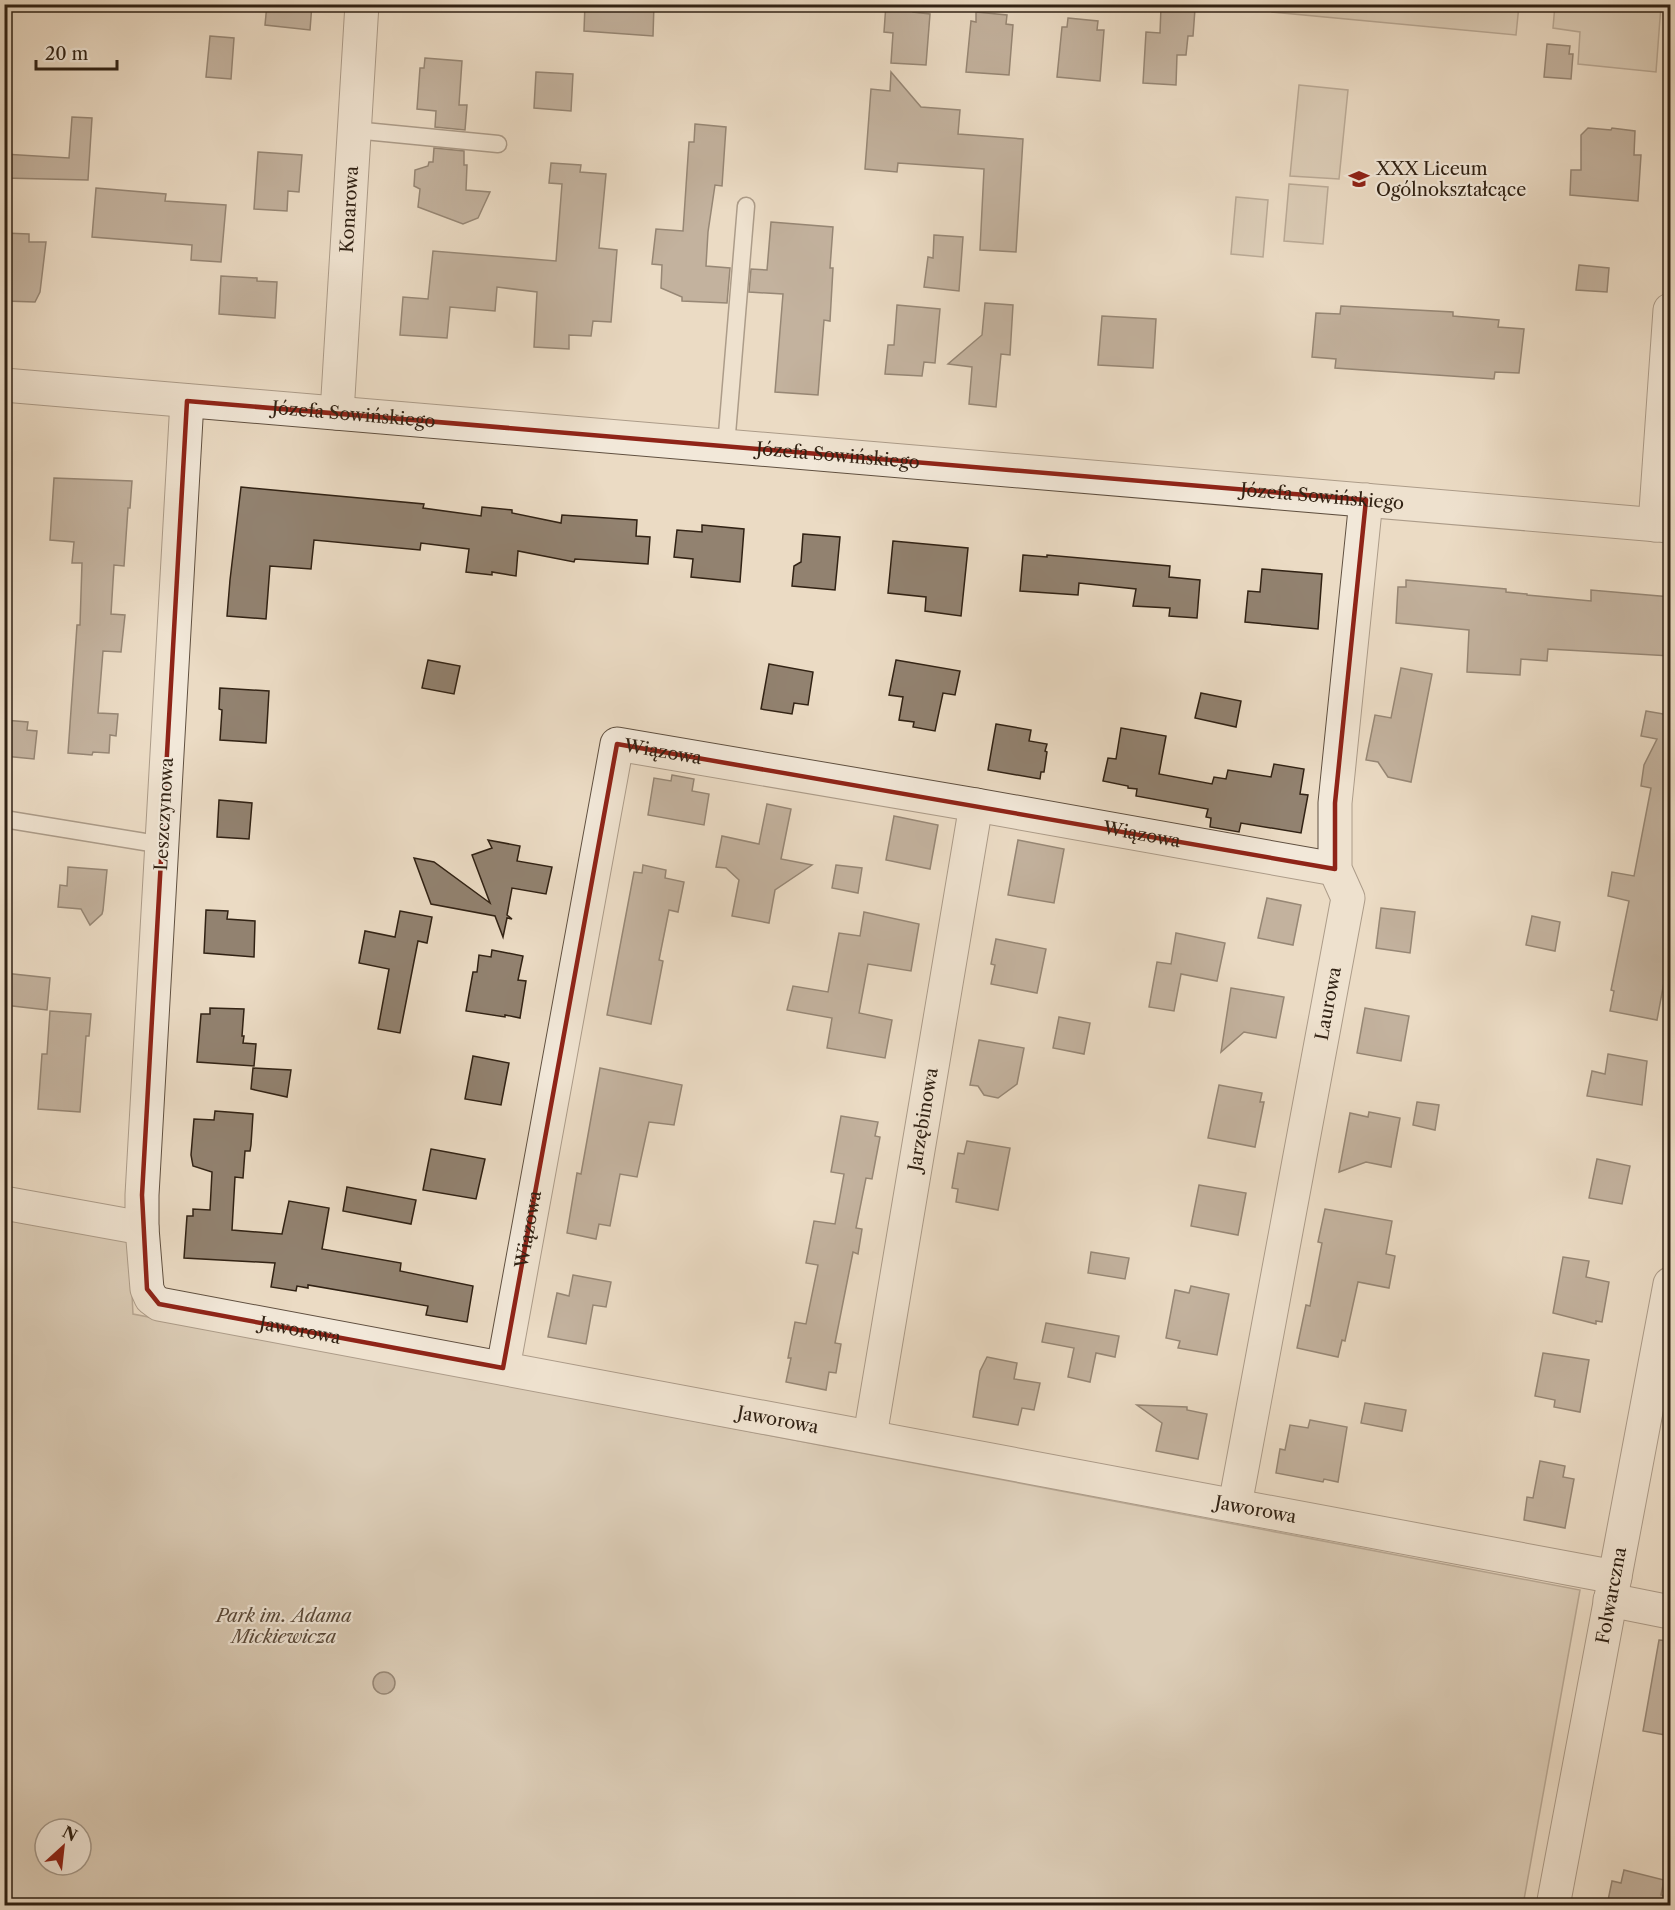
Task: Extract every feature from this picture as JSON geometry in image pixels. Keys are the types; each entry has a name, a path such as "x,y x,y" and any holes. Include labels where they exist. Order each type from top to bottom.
{"street":[{"name":"Konarowa","path":"337,413 362,4"},
{"path":"1663,525 1671,310"},
{"name":"Józefa Sowińskiego","path":"4,385 1663,525"},
{"name":"Leszczynowa","path":"142,1228 187,401"},
{"name":"Laurowa","path":"1235,1505 1348,898 1335,869 1335,802 1366,500"},
{"name":"Wiązowa","path":"503,1368 617,744 976,804 1335,869"},
{"name":"Jarzębinowa","path":"870,1436 976,804"},
{"path":"4,1203 142,1228"},
{"name":"Jaworowa","path":"142,1228 147,1289 151,1298 159,1304 1235,1505 1613,1588 1671,1612"},
{"name":"Folwarczna","path":"1553,1905 1671,1284"}],"lane":[{"path":"354,130 498,144"},
{"path":"726,446 746,206"},
{"path":"4,819 162,845"}],"highlighted area":[{"path":"187,401 1366,500 1335,803 1335,869 617,744 503,1368 159,1304 147,1289 142,1195"}],"green space":[{"path":"1273,4 1519,5 1516,35 1272,12"},
{"path":"1555,5 1661,5 1656,72 1578,64 1580,32 1553,28"},
{"path":"1299,85 1348,90 1339,179 1290,176"},
{"path":"1289,184 1328,187 1323,244 1284,241"},
{"path":"1236,197 1268,200 1263,257 1231,254"},
{"name":"Park im. Adama Mickiewicza","path":"4,1213 129,1234 133,1314 1580,1590 1523,1905 5,1905"}],"building":[{"path":"267,4 312,4 310,30 265,25"},
{"path":"585,4 654,4 653,36 584,31"},
{"path":"886,4 914,4 913,12 930,14 926,65 891,63 893,33 884,32"},
{"path":"1161,7 1195,9 1193,36 1188,36 1186,55 1177,55 1176,85 1143,83 1146,32 1160,33"},
{"path":"976,12 1007,15 1006,24 1013,25 1009,75 966,72 971,21 976,22"},
{"path":"1068,18 1098,21 1097,30 1104,30 1100,81 1057,77 1062,27 1067,27"},
{"path":"210,36 234,38 231,79 206,77"},
{"path":"1547,44 1570,46 1569,54 1573,54 1571,79 1544,77"},
{"path":"425,58 462,61 459,105 467,105 465,130 435,127 436,111 417,109 420,68 424,68"},
{"path":"536,72 573,74 571,111 534,108"},
{"path":"891,72 921,107 960,110 958,134 1023,139 1016,252 980,250 984,169 898,163 897,172 865,169 871,89 890,91"},
{"path":"72,117 92,118 88,180 4,178 4,154 69,158"},
{"path":"695,124 726,127 722,186 715,185 706,266 730,268 727,303 682,301 682,297 661,288 662,265 652,264 656,229 683,231 689,142 694,142"},
{"path":"1588,128 1635,131 1634,155 1641,155 1638,201 1570,195 1571,170 1581,170 1581,135"},
{"path":"434,148 464,151 464,165 467,165 466,190 490,192 478,218 463,224 418,207 420,189 414,186 415,170 433,162"},
{"path":"258,152 302,155 299,192 288,191 287,211 254,209"},
{"path":"551,163 581,165 580,172 606,174 599,248 617,250 611,322 593,321 591,336 569,335 569,349 534,347 537,292 497,287 495,311 450,307 447,338 400,335 403,297 428,299 433,251 556,261 562,184 549,183"},
{"path":"96,188 166,194 165,201 226,205 221,262 191,260 192,245 92,237"},
{"path":"771,222 833,227 830,321 824,320 818,395 775,392 783,294 749,292 751,269 767,270"},
{"path":"4,233 29,234 29,242 46,242 40,292 35,302 4,301"},
{"path":"934,235 963,237 959,291 924,287 928,257 933,258"},
{"path":"1579,265 1609,268 1607,292 1576,290"},
{"path":"221,276 257,278 257,281 277,282 275,318 219,314"},
{"path":"985,303 1013,305 1010,355 1001,354 996,407 969,404 972,367 948,364 982,335"},
{"path":"897,305 940,309 935,363 924,362 922,376 885,374 888,345 894,345"},
{"path":"1341,306 1453,312 1453,316 1499,320 1498,327 1524,329 1519,373 1495,372 1494,379 1335,368 1336,359 1312,357 1316,313 1340,314"},
{"path":"1102,316 1156,319 1153,368 1098,365"},
{"path":"54,478 132,481 124,566 114,565 111,614 125,615 121,652 103,651 98,713 118,714 116,736 110,735 109,753 93,752 92,755 68,753 77,625 80,625 82,563 72,563 74,542 50,540"},
{"path":"241,487 424,504 423,508 481,516 482,507 512,510 512,513 561,523 562,515 637,520 636,536 650,537 648,564 575,559 574,562 518,551 516,576 492,572 492,575 466,572 469,549 421,543 420,550 314,540 311,569 270,566 266,619 227,616"},
{"path":"702,525 744,529 740,582 691,577 693,559 674,557 677,530 702,532"},
{"path":"803,534 840,537 835,590 792,586 794,566 801,562"},
{"path":"893,541 968,548 961,616 925,611 926,597 888,593"},
{"path":"1023,555 1170,566 1169,577 1200,580 1197,618 1169,616 1170,608 1133,606 1136,589 1079,583 1078,595 1020,591"},
{"path":"1262,569 1322,574 1318,629 1245,622 1248,591 1260,592"},
{"path":"1406,580 1506,589 1506,592 1527,595 1591,601 1591,590 1671,597 1671,656 1548,649 1547,661 1521,659 1520,675 1467,672 1469,630 1396,623 1398,587 1406,587"},
{"path":"428,660 460,666 454,694 422,688"},
{"path":"896,660 960,671 955,695 943,693 935,731 913,727 914,722 899,720 903,697 889,695"},
{"path":"769,664 813,672 808,705 794,703 792,714 761,709"},
{"path":"1401,668 1432,674 1411,782 1388,777 1378,762 1366,760 1375,715 1391,718"},
{"path":"220,688 269,691 266,743 220,740 222,710 219,709"},
{"path":"1201,693 1241,701 1236,727 1195,718"},
{"path":"1646,711 1669,715 1671,713 1671,961 1666,983 1664,982 1657,1020 1610,1011 1614,991 1611,990 1629,901 1608,896 1612,872 1634,876 1651,788 1641,786 1644,765 1657,739 1641,736"},
{"path":"4,720 28,722 27,730 37,731 34,759 4,756"},
{"path":"996,724 1031,730 1029,741 1047,744 1044,772 1041,772 1040,779 988,770"},
{"path":"1121,728 1166,736 1159,774 1212,784 1214,777 1226,779 1228,770 1271,777 1274,764 1304,769 1300,794 1308,795 1301,833 1241,823 1239,832 1210,827 1211,818 1206,817 1208,809 1136,796 1137,789 1103,781 1108,758 1116,759"},
{"path":"672,775 694,779 692,791 709,794 704,825 648,815 654,778 671,781"},
{"path":"219,800 252,803 249,839 217,837"},
{"path":"767,804 791,809 781,859 812,865 775,890 769,923 732,916 739,880 726,868 716,867 722,836 759,844"},
{"path":"894,816 938,825 930,869 886,860"},
{"path":"488,840 520,846 517,861 552,867 546,894 512,888 507,915 512,919 507,918 503,937 495,916 431,904 414,858 434,862 490,903 472,855 492,848"},
{"path":"1018,840 1064,849 1054,903 1008,895"},
{"path":"643,865 666,870 665,878 684,882 678,912 669,910 659,960 663,961 651,1024 607,1015 634,872 642,873"},
{"path":"836,865 862,868 858,893 832,888"},
{"path":"68,867 107,870 102,914 90,925 81,909 58,907 60,885 67,886"},
{"path":"1267,898 1301,905 1293,945 1258,938"},
{"path":"1381,908 1415,912 1410,953 1376,948"},
{"path":"206,910 228,911 227,919 255,921 254,957 204,953"},
{"path":"400,911 432,917 427,943 418,941 400,1033 378,1029 389,969 359,963 365,931 395,937"},
{"path":"864,912 919,924 911,971 868,964 859,1013 892,1020 885,1058 827,1048 832,1018 787,1010 793,986 828,992 839,933 860,936"},
{"path":"1532,916 1560,922 1555,951 1526,945"},
{"path":"1176,933 1225,943 1217,981 1181,974 1174,1011 1149,1007 1157,962 1171,964"},
{"path":"996,939 1046,949 1037,993 991,984 995,965 991,964"},
{"path":"492,950 523,956 518,980 526,981 520,1018 466,1011 473,972 477,972 479,955 491,957"},
{"path":"4,973 50,978 47,1010 4,1005"},
{"path":"1231,988 1284,997 1276,1038 1244,1032 1221,1052"},
{"path":"210,1008 244,1009 243,1043 256,1044 254,1066 197,1062 201,1014 210,1014"},
{"path":"1365,1008 1409,1016 1401,1061 1357,1053"},
{"path":"50,1011 91,1014 89,1036 86,1036 80,1112 38,1109 42,1054 47,1054"},
{"path":"1059,1017 1090,1023 1084,1054 1053,1048"},
{"path":"979,1040 1024,1048 1017,1084 998,1098 984,1095 978,1086 970,1085"},
{"path":"1608,1054 1647,1061 1642,1105 1587,1096 1592,1071 1605,1074"},
{"path":"473,1056 509,1063 501,1105 465,1099"},
{"path":"253,1068 291,1070 287,1097 251,1089"},
{"path":"600,1068 682,1085 674,1125 649,1122 637,1177 620,1174 610,1226 599,1224 596,1239 567,1233 577,1173 581,1174"},
{"path":"1219,1085 1262,1093 1260,1102 1264,1102 1255,1147 1208,1138"},
{"path":"1417,1102 1439,1105 1435,1130 1413,1125"},
{"path":"215,1111 253,1114 251,1145 250,1151 245,1151 243,1178 235,1177 232,1230 282,1234 289,1201 329,1208 322,1249 401,1263 400,1271 473,1286 467,1322 426,1315 428,1306 308,1285 308,1288 297,1286 296,1291 271,1287 275,1263 184,1258 187,1216 193,1216 193,1209 210,1210 212,1172 193,1166 191,1155 194,1119 214,1120"},
{"path":"1369,1112 1400,1118 1391,1167 1366,1162 1339,1172 1350,1113 1368,1117"},
{"path":"841,1116 878,1122 875,1136 880,1137 872,1179 866,1178 856,1228 862,1229 858,1254 853,1252 835,1343 841,1344 836,1373 829,1372 826,1390 786,1382 795,1322 806,1324 818,1265 806,1263 814,1221 835,1224 844,1174 831,1172"},
{"path":"967,1141 1010,1148 998,1210 956,1202 958,1189 952,1188 958,1153 964,1154"},
{"path":"431,1149 485,1159 476,1199 423,1190"},
{"path":"1597,1159 1630,1166 1622,1204 1589,1198"},
{"path":"1199,1185 1246,1193 1238,1235 1191,1226"},
{"path":"347,1187 416,1200 411,1224 343,1211"},
{"path":"1325,1209 1392,1221 1386,1254 1395,1256 1389,1288 1358,1282 1345,1341 1342,1340 1338,1357 1297,1348 1306,1305 1310,1306 1322,1243 1318,1242"},
{"path":"1091,1252 1129,1258 1125,1279 1088,1273"},
{"path":"1563,1257 1589,1261 1586,1277 1609,1282 1602,1322 1596,1321 1596,1324 1553,1313"},
{"path":"573,1275 611,1282 606,1307 593,1305 586,1344 548,1337 557,1293 569,1296"},
{"path":"1191,1286 1229,1294 1217,1355 1178,1348 1180,1341 1166,1338 1175,1290 1189,1293"},
{"path":"1046,1323 1119,1336 1115,1357 1096,1353 1090,1382 1068,1377 1074,1348 1042,1342"},
{"path":"1543,1353 1589,1360 1580,1412 1554,1407 1555,1400 1535,1396"},
{"path":"987,1357 1017,1363 1014,1379 1040,1383 1034,1410 1022,1408 1018,1425 973,1417 980,1371"},
{"path":"1365,1403 1406,1410 1402,1431 1361,1423"},
{"path":"1137,1405 1187,1407 1187,1410 1207,1414 1198,1459 1156,1451 1162,1423"},
{"path":"1310,1420 1347,1427 1338,1482 1324,1479 1323,1482 1276,1473 1280,1449 1285,1450 1290,1425 1308,1428"},
{"path":"1540,1461 1565,1466 1563,1477 1574,1479 1565,1528 1524,1520 1527,1497 1533,1498"},
{"path":"1659,1640 1671,1641 1671,1736 1643,1731"},
{"path":"384,1672 392,1675 395,1683 392,1691 384,1694 376,1691 373,1683 376,1675"},
{"path":"1624,1870 1664,1880 1661,1895 1671,1897 1671,1905 1607,1905 1612,1881 1621,1883"}],"place":[{"name":"XXX Liceum Ogólnokształcące","path":"1359,179"}]}
